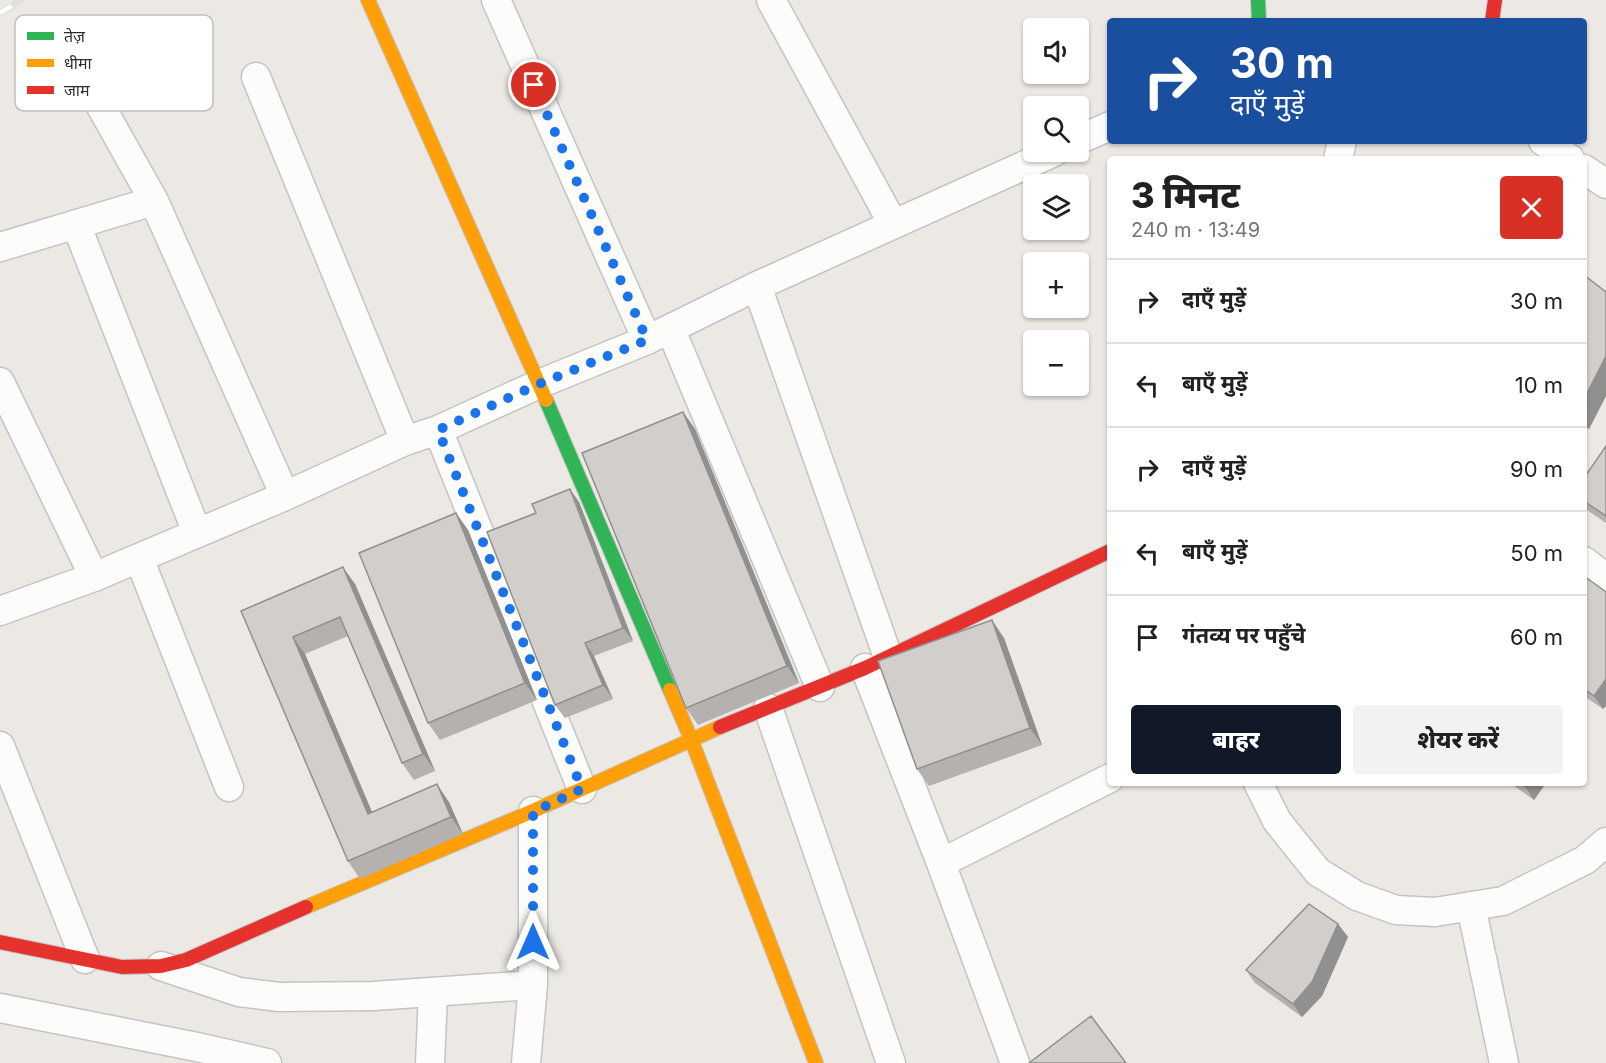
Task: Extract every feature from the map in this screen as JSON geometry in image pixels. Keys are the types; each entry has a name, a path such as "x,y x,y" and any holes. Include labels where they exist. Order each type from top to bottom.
{"street":[{"path":"368,0 539,384 691,739 816,1063"},
{"path":"496,0 659,335 820,687"},
{"path":"771,0 893,224"},
{"path":"1258,0 1258,18"},
{"path":"1492,18 1495,0"},
{"path":"256,77 405,441"},
{"path":"103,111 154,201 285,496"},
{"path":"1089,135 1107,127"},
{"path":"1548,144 1566,156"},
{"path":"0,611 94,577 285,496 405,441 438,430 539,384 659,335 757,286 1032,162"},
{"path":"1587,171 1606,183"},
{"path":"0,247 154,201"},
{"path":"75,224 196,533"},
{"path":"757,286 941,863 1015,1063"},
{"path":"0,381 94,577"},
{"path":"438,430 582,789"},
{"path":"0,942 122,967 161,966 186,960 237,936 533,812 691,739 876,663 1107,552"},
{"path":"139,558 229,787"},
{"path":"1587,563 1606,578"},
{"path":"768,708 891,1063"},
{"path":"0,746 85,959"},
{"path":"941,863 1107,780"},
{"path":"1260,786 1277,821 1318,872 1357,896 1396,910 1435,912 1503,902 1585,860 1606,842"},
{"path":"526,1063 533,986 533,812"},
{"path":"1471,906 1504,1063"},
{"path":"161,966 239,992 279,997 373,996 533,986"},
{"path":"430,1063 433,993"},
{"path":"0,1008 197,1055 267,1063"}],"building":[{"path":"1587,277 1606,292 1606,356 1587,393"},
{"path":"683,412 787,666 686,708 582,453"},
{"path":"1606,446 1606,516 1587,503 1587,474"},
{"path":"570,489 623,628 585,643 603,685 555,705 487,532 536,513 532,504"},
{"path":"456,513 525,683 428,723 359,553"},
{"path":"343,567 423,754 402,763 340,617 293,637 368,814 437,784 451,817 348,861 241,611"},
{"path":"1587,578 1606,592 1606,679 1594,696 1587,691"},
{"path":"992,620 1030,728 917,769 878,661"},
{"path":"1309,904 1338,924 1312,982 1293,1004 1246,970"},
{"path":"1091,1016 1126,1063 1029,1063"}],"railway":[{"path":"0,13 21,0"}],"traffic: fast":[{"path":"1258,0 1259,18"},
{"path":"546,400 670,690"}],"traffic: slow":[{"path":"368,0 546,400"},
{"path":"670,690 816,1063"},
{"path":"306,907 533,811 720,727"}],"traffic: jam":[{"path":"1492,18 1495,0"},
{"path":"720,727 865,668 1107,552"},
{"path":"0,942 122,967 161,966 186,960 306,907"}],"route":[{"path":"533,942 533,812 582,789 438,430 539,384 647,340 534,85"}]}
